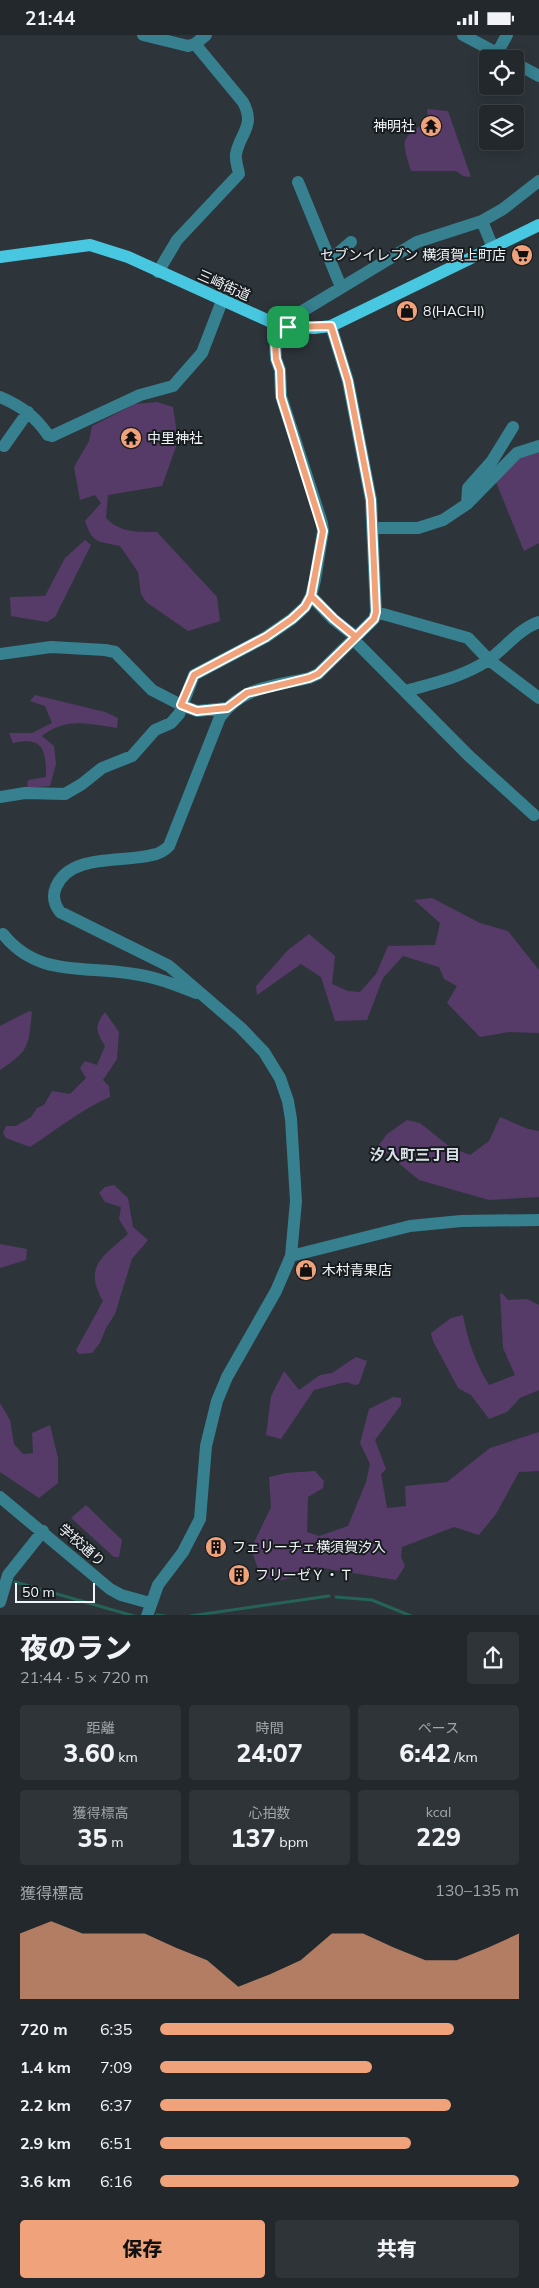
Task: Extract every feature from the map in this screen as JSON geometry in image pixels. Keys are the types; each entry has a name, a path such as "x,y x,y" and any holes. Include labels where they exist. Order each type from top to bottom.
{"main road":[{"name":"三崎街道","path":"0,257 83,244 128,257 274,324 288,327 331,326 539,225"}],"street":[{"path":"143,35 188,46 195,44 206,35"},
{"path":"463,35 491,50"},
{"path":"503,50 506,35"},
{"path":"158,272 177,240 239,174 235,157 239,144 247,131 249,112 243,102 195,44"},
{"path":"524,68 539,76"},
{"path":"288,327 301,312 417,242 482,221 504,209 539,181"},
{"path":"298,182 341,287"},
{"path":"482,221 493,248"},
{"path":"330,260 351,242"},
{"path":"0,397 20,405 48,435 52,436 140,395 173,386 202,353 222,301"},
{"path":"0,797 25,793 65,793 82,784 102,768 132,756 155,730 171,723 179,714 194,675 266,637 292,619 305,607 311,596 323,531 281,397 280,370 276,359 274,324"},
{"path":"147,1615 158,1585 183,1551 200,1519 206,1446 216,1401 227,1377 276,1291 291,1257 296,1201 288,1101 280,1078 264,1052 241,1028 169,966 60,912 55,905 54,897 59,881 73,869 91,864 152,855 169,846 220,717 227,708 247,693 309,678 318,674 374,619 376,612 373,528 367,476 348,381 331,326"},
{"path":"4,447 28,412"},
{"path":"467,504 468,488 492,461 513,427"},
{"path":"373,528 401,529 424,527 442,520 467,504 517,453 539,446"},
{"path":"311,596 469,755 534,815"},
{"path":"376,612 468,638 489,660 539,697"},
{"path":"406,691 466,674 489,660 528,626 539,621"},
{"path":"0,654 51,647 114,652 152,690 181,705 197,711 227,708"},
{"path":"3,934 14,947 32,959 51,966 135,974 170,983 204,996"},
{"path":"291,1257 410,1226 461,1221 539,1220"},
{"name":"学校通り","path":"3,1503 43,1531 110,1589 121,1595 150,1603"},
{"path":"0,1602 8,1575 43,1531"}],"shaded area":[{"name":"神明社","path":"427,109 448,111 471,177 463,176 456,171 411,171 405,141 412,132 428,120"},
{"path":"157,402 173,407 178,441 162,486 108,495 106,518 117,527 123,529 136,532 157,532 217,597 220,621 188,631 146,602 141,594 138,572 120,546 101,542 91,534 85,521 101,503 95,495 80,500 74,467 89,441 92,426 135,404"},
{"path":"539,451 539,543 524,551 496,482 520,458"},
{"path":"85,540 91,545 55,617 47,622 11,616 10,597 45,596 65,558"},
{"path":"35,695 105,712 118,718 117,728 78,723 60,726 42,736 54,746 56,764 50,786 27,788 28,780 46,777 44,753 37,744 31,742 13,743 9,733 32,733 52,723 45,706 30,701"},
{"path":"432,898 480,923 508,931 539,970 539,1033 509,1032 480,1037 447,1003 457,986 444,979 439,967 403,956 383,978 367,1020 335,1021 321,977 301,964 257,995 256,986 288,950 309,934 335,956 332,984 348,991 360,992 376,974 388,946 435,945 440,923 414,900"},
{"path":"29,1011 32,1012 30,1033 26,1047 17,1057 0,1070 0,1026"},
{"path":"105,1012 119,1032 117,1059 103,1080 109,1086 110,1097 79,1113 30,1147 6,1138 3,1133 6,1126 16,1126 31,1117 37,1108 44,1105 52,1091 70,1094 86,1078 80,1068 85,1061 97,1065 105,1046 98,1032 98,1025"},
{"path":"500,1117 528,1129 539,1131 539,1197 489,1200 419,1180 378,1146 387,1134 407,1120 420,1123 450,1147 470,1155 489,1141"},
{"path":"114,1185 128,1198 133,1227 148,1240 132,1259 115,1314 106,1328 100,1343 92,1353 79,1354 76,1350 103,1301 97,1289 96,1270 104,1256 128,1234 119,1219 121,1207 105,1202 99,1193 105,1187"},
{"path":"0,1244 27,1249 26,1260 0,1268"},
{"path":"502,1293 508,1300 527,1299 539,1305 539,1390 520,1398 507,1412 489,1419 471,1395 458,1388 433,1341 431,1333 451,1318 463,1315 473,1351 489,1385 515,1375 503,1348 500,1294"},
{"path":"356,1357 367,1361 359,1384 355,1385 346,1382 314,1390 281,1439 266,1435 271,1396 284,1371 299,1390 320,1375 332,1373"},
{"path":"393,1397 401,1398 401,1405 375,1440 386,1469 381,1474 387,1508 406,1506 405,1486 447,1482 490,1448 539,1432 539,1471 519,1472 496,1514 479,1535 454,1527 402,1547 401,1557 405,1566 396,1580 316,1567 284,1580 261,1577 251,1549 271,1507 269,1477 286,1473 315,1471 324,1481 323,1488 308,1497 307,1532 319,1536 348,1526 366,1482 370,1464 360,1443 369,1409"},
{"path":"0,1403 10,1420 14,1444 23,1454 33,1453 32,1433 50,1425 58,1458 58,1483 39,1498 0,1472"},
{"path":"86,1505 122,1540 119,1557 114,1557 71,1518"}],"waterway":[{"path":"15,1582 130,1615"},
{"path":"197,1615 329,1596"},
{"path":"336,1597 372,1600 409,1615"}],"place":[{"name":"神明社","path":"431,126"},
{"name":"セブンイレブン 横須賀上町店","path":"522,255"},
{"name":"8(HACHI)","path":"407,311"},
{"name":"中里神社","path":"131,438"},
{"name":"木村青果店","path":"306,1270"},
{"name":"フェリーチェ横須賀汐入","path":"216,1547"},
{"name":"フリーゼＹ・Ｔ","path":"239,1575"}],"district":[{"name":"汐入町三丁目","path":"415,1155"}],"route":[{"path":"288,327 274,324 276,359 280,370 281,397 323,531 311,596 334,619 356,637 318,674 312,677 247,693 235,700 227,708 197,711 181,705 194,675 266,637 292,619 305,607 311,596 334,619 356,637 374,619 378,605 371,500 367,476 348,381 331,326 314,328 288,327"}]}
